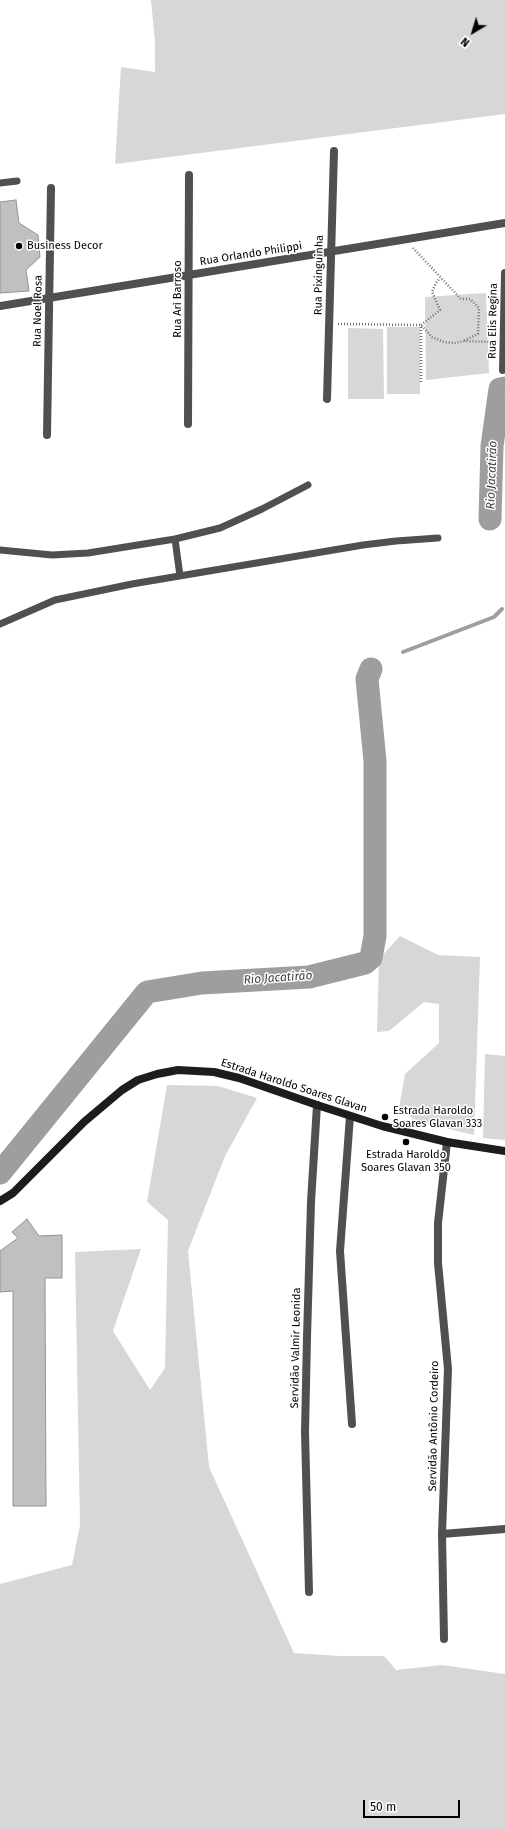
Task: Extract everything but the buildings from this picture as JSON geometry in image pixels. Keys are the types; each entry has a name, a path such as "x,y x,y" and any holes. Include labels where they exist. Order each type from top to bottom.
{"main road":[{"name":"Estrada Haroldo Soares Glavan","path":"0,1201 13,1193 71,1134 102,1106 138,1080 157,1074 178,1070 214,1072 239,1078 350,1116 447,1142 505,1151"}],"street":[{"name":"Rua Pixinguinha","path":"327,400 334,151"},
{"name":"Rua Ari Barroso","path":"188,424 190,275 189,174"},
{"name":"Rua Noel Rosa","path":"48,434 51,188"},
{"name":"Rua Orlando Philippi","path":"0,306 505,223"},
{"name":"Rua Elis Regina","path":"504,369 505,273"},
{"name":"Servidão Valmir Leonida","path":"309,1592 305,1432 311,1202 317,1105"},
{"path":"350,1116 340,1251 352,1424"},
{"name":"Servidão Antônio Cordeiro","path":"444,1640 442,1534 448,1369 438,1263 438,1223 447,1142"},
{"path":"442,1534 505,1529"}],"lane":[{"path":"0,183 17,181"},
{"path":"0,550 52,554 88,553 175,540 220,528 262,509 308,485"},
{"path":"0,624 55,600 132,584 376,543 438,538"},
{"path":"175,540 180,576"}],"path":[{"path":"406,240 440,278 461,298 470,299 479,308 478,334 463,341 455,343 444,342 432,337 421,326"},
{"path":"329,324 421,326 440,310 432,292 440,278"},
{"path":"421,326 421,382"},
{"path":"463,341 504,342"}],"shaded area":[{"path":"151,0 505,0 505,114 115,164 121,67 155,72 155,42"},
{"path":"486,293 489,373 426,380 425,297"},
{"path":"387,327 420,327 420,394 387,394"},
{"path":"348,328 383,329 384,399 348,399"},
{"path":"400,936 438,955 480,957 474,1135 416,1121 399,1108 405,1074 439,1043 439,1004 424,1002 389,1031 377,1032 379,959"},
{"path":"485,1054 505,1056 505,1140 483,1138"},
{"path":"167,1085 218,1086 257,1098 225,1156 188,1251 209,1467 294,1653 339,1656 384,1656 396,1670 442,1665 505,1674 505,1830 0,1830 0,1584 72,1565 80,1525 75,1252 141,1249 113,1331 150,1390 165,1368 168,1220 147,1202"}],"waterway":[{"name":"Rio Jacatirão","path":"490,519 492,446 500,389 505,388"},
{"path":"403,652 494,617 502,609"},
{"name":"Rio Jacatirão","path":"0,1173 147,992 202,983 309,977 365,963 371,958 375,936 375,761 367,679 371,669"}],"place":[{"name":"Business Decor","path":"19,246"},
{"name":"Estrada Haroldo Soares Glavan 333","path":"385,1117"},
{"name":"Estrada Haroldo Soares Glavan 350","path":"406,1142"}]}
